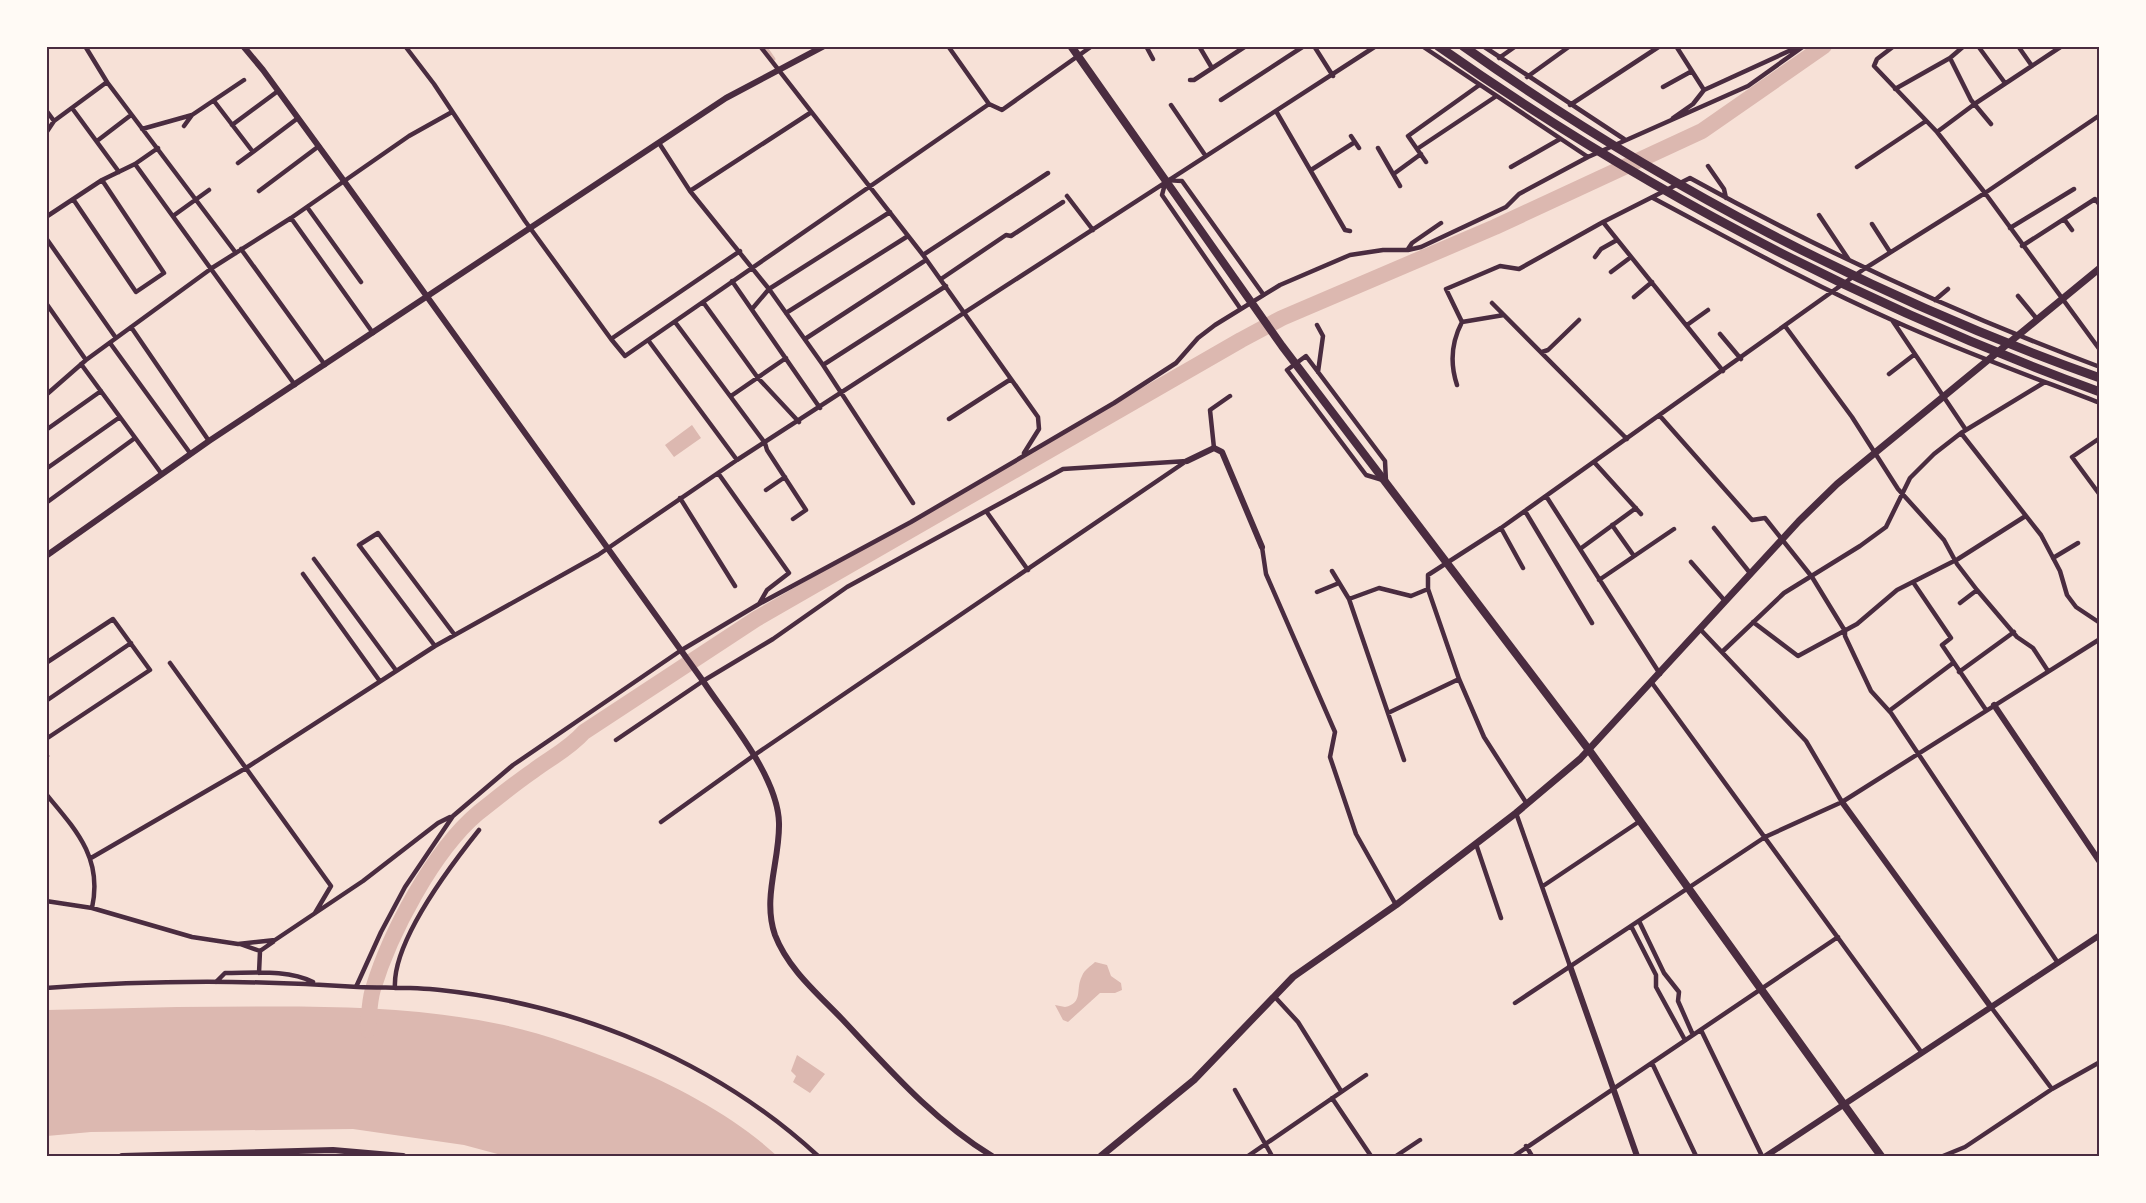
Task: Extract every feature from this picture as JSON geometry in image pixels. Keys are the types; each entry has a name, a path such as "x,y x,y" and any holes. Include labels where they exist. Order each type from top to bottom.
{"highway":[{"path":"1071,46 1311,384 1589,750 1881,1156"},
{"path":"1438,46 1615,162 1752,239 1902,312 2100,392"},
{"path":"1463,46 1627,153 1766,230 1908,299 2100,378"}],"main road":[{"path":"1101,1156 1194,1080 1293,977 1396,905 1476,844 1527,804 1589,750 1750,573 1836,484 2100,267"}],"street":[{"path":"86,46 107,82 236,253"},
{"path":"243,46 319,146 428,297 703,681 753,756 772,789 779,819 779,845 771,885 770,909 775,934 790,964 911,1092 948,1127 992,1156"},
{"path":"405,46 531,228 625,356 989,104"},
{"path":"760,46 810,113 925,257 1038,417 1039,429 1022,456"},
{"path":"46,556 190,453 726,98 824,46"},
{"path":"948,46 989,104 1002,110 1092,46"},
{"path":"1146,46 1153,59"},
{"path":"1199,46 1212,68"},
{"path":"1190,80 1246,46"},
{"path":"1221,100 1304,46"},
{"path":"1314,46 1333,76"},
{"path":"92,858 246,768 395,669 598,555 606,547 737,460 799,422 1166,180 1333,76 1376,46"},
{"path":"1422,46 1478,86 1588,157"},
{"path":"1483,46 1624,139"},
{"path":"1499,58 1516,46"},
{"path":"1527,77 1570,46"},
{"path":"1570,105 1660,46"},
{"path":"1676,46 1704,90"},
{"path":"1668,122 1693,104 1704,90 1802,46"},
{"path":"260,951 312,917 438,823 453,816 513,765 680,651 759,604 911,522 1114,404 1176,363 1198,338 1263,294 1350,255 1383,250 1408,250 1506,207 1519,194 1624,139 1748,86 1802,46"},
{"path":"1894,46 1877,59 1874,66 1937,132 1985,193 2100,350"},
{"path":"1895,89 1950,58 1964,46"},
{"path":"1978,46 2005,83"},
{"path":"2018,46 2032,66"},
{"path":"1937,132 2060,47"},
{"path":"1950,58 1971,100 1976,103 1991,124"},
{"path":"1663,87 1692,71"},
{"path":"184,126 192,115 244,80"},
{"path":"46,133 54,121 107,82"},
{"path":"1426,162 1408,136 1478,86"},
{"path":"232,125 278,91"},
{"path":"1417,149 1495,97"},
{"path":"213,100 253,152"},
{"path":"1171,105 1205,156"},
{"path":"72,108 119,172"},
{"path":"46,110 54,121"},
{"path":"1276,111 1345,230 1350,231"},
{"path":"46,395 86,360 212,268 291,218 409,136 452,112"},
{"path":"690,191 810,113"},
{"path":"97,141 131,115"},
{"path":"142,129 192,115"},
{"path":"1527,804 1484,736 1459,679 1428,589 1428,575 1502,528 1864,269 1985,193 2100,115"},
{"path":"238,163 298,118"},
{"path":"1857,167 1926,121"},
{"path":"1351,135 1359,148"},
{"path":"1511,167 1560,139"},
{"path":"1311,170 1355,142"},
{"path":"659,143 690,191 740,251 823,364 913,503"},
{"path":"259,191 319,146"},
{"path":"46,217 102,180 135,164 158,148"},
{"path":"1378,148 1395,173 1400,186"},
{"path":"1395,173 1421,154"},
{"path":"135,164 295,385"},
{"path":"1708,166 1724,189 1726,198"},
{"path":"805,339 1048,173"},
{"path":"1462,322 1446,289 1500,266 1519,269 1603,222 1690,178 1864,269 2016,336 2100,367"},
{"path":"73,199 136,292 164,273 102,180"},
{"path":"1166,180 1182,181 1263,294"},
{"path":"1166,180 1162,195 1240,308"},
{"path":"2010,228 2074,189"},
{"path":"173,216 209,190"},
{"path":"1067,196 1093,230"},
{"path":"1652,198 1833,293 1892,320 1986,360 2100,403"},
{"path":"2022,246 2095,199 2100,205"},
{"path":"940,279 1006,235 1011,236 1063,202"},
{"path":"307,207 361,282"},
{"path":"752,309 769,289 890,212"},
{"path":"1819,215 1849,260"},
{"path":"291,218 373,333"},
{"path":"2064,219 2072,230"},
{"path":"1603,222 1723,371"},
{"path":"1408,250 1412,243 1441,223"},
{"path":"1872,224 1890,252"},
{"path":"786,313 909,236"},
{"path":"46,238 116,338"},
{"path":"1595,257 1601,249 1617,240"},
{"path":"241,249 325,365"},
{"path":"611,339 740,251"},
{"path":"1611,272 1631,257"},
{"path":"732,281 820,408"},
{"path":"1634,297 1652,282"},
{"path":"823,364 946,286"},
{"path":"1935,300 1948,289"},
{"path":"2018,296 2037,319"},
{"path":"703,302 758,378 799,422"},
{"path":"46,303 86,360"},
{"path":"1492,303 1627,439"},
{"path":"1687,325 1708,310"},
{"path":"1462,322 1504,315"},
{"path":"1542,352 1548,350 1579,320"},
{"path":"1892,320 1944,395 1963,432 2024,517 2040,535 2053,558 2067,595 2076,607 2100,623"},
{"path":"675,321 765,443 806,510 793,519"},
{"path":"1457,386 1451,368 1456,335 1462,322"},
{"path":"1317,325 1323,336 1318,372"},
{"path":"1785,326 1852,417 1902,493 1933,526 1977,590 2014,632 2033,648 2048,671"},
{"path":"131,327 209,441"},
{"path":"1720,334 1741,359"},
{"path":"648,340 737,460"},
{"path":"110,343 190,453"},
{"path":"1889,374 1915,354"},
{"path":"1306,356 1385,461 1386,481 1366,476 1287,370 1306,356"},
{"path":"731,396 786,358"},
{"path":"81,364 161,473"},
{"path":"949,419 1011,380"},
{"path":"1722,652 1784,592 1860,546 1886,527 1902,493 1919,467 1963,432 2045,382"},
{"path":"46,430 101,391"},
{"path":"1214,448 1210,410 1230,396"},
{"path":"1660,416 1752,520 1765,518 1810,575 1845,631 1845,636 1871,691 1889,711 2058,963"},
{"path":"46,469 120,417"},
{"path":"46,503 135,438"},
{"path":"2100,438 2072,457 2100,495"},
{"path":"661,822 753,756 1186,461 1214,448"},
{"path":"1214,448 1222,452 1262,547 1266,574 1335,732 1330,757 1356,834 1396,905"},
{"path":"616,740 703,681 773,639 847,587 1063,469 1186,461"},
{"path":"1594,462 1641,514"},
{"path":"718,473 789,573 767,590 759,604"},
{"path":"766,490 785,477"},
{"path":"1546,496 1660,674"},
{"path":"680,498 735,586"},
{"path":"1580,549 1636,508"},
{"path":"986,511 1028,570"},
{"path":"1525,511 1592,623"},
{"path":"1753,622 1795,656 1845,631 1897,590 1956,560 2024,517"},
{"path":"1612,525 1634,556"},
{"path":"1502,528 1523,568"},
{"path":"1714,528 1750,573"},
{"path":"1599,580 1674,529"},
{"path":"435,646 359,545 378,532 454,634"},
{"path":"2053,558 2078,543"},
{"path":"314,559 395,669"},
{"path":"1691,562 1725,602"},
{"path":"1332,571 1349,599 1404,760"},
{"path":"303,574 379,680"},
{"path":"1913,582 1951,638 1942,645 1986,710"},
{"path":"1317,592 1339,583"},
{"path":"1349,599 1379,588 1411,596 1428,589"},
{"path":"1960,603 1977,590"},
{"path":"46,663 113,619 150,670 46,739"},
{"path":"1700,629 1806,741 1842,802 2052,1089"},
{"path":"1959,672 2014,632"},
{"path":"1515,1003 1765,837 1842,802 2100,639"},
{"path":"46,701 131,644"},
{"path":"170,663 331,886 312,917"},
{"path":"1889,711 1953,663"},
{"path":"1388,713 1459,679"},
{"path":"1652,683 1922,1053"},
{"path":"1994,705 2100,862"},
{"path":"46,794 80,837 92,858 97,886 92,908"},
{"path":"1516,813 1637,1156"},
{"path":"358,987 381,932 405,887 453,816"},
{"path":"1543,886 1640,821"},
{"path":"393,988 406,942 428,900 479,830"},
{"path":"1476,844 1501,918"},
{"path":"46,901 92,908 182,935 238,944 260,951"},
{"path":"1639,921 1664,973 1679,992 1678,1001 1693,1035"},
{"path":"1631,926 1656,975 1656,987 1685,1040"},
{"path":"1701,1030 1764,1156 2100,935"},
{"path":"1514,1156 1838,937"},
{"path":"238,944 275,940"},
{"path":"259,973 260,951"},
{"path":"216,982 225,973 259,973 300,976 313,983"},
{"path":"46,988 162,981 313,983 439,990 524,1004 603,1027 672,1056 730,1089 780,1122 818,1156"},
{"path":"1274,996 1298,1022 1341,1092"},
{"path":"1943,1156 1965,1147 2052,1089 2100,1062"},
{"path":"1652,1063 1696,1156"},
{"path":"1248,1156 1366,1075"},
{"path":"1235,1090 1272,1156"},
{"path":"1332,1098 1371,1156"},
{"path":"1396,1156 1420,1140"},
{"path":"1526,1146 1532,1156"},
{"path":"122,1156 333,1150 404,1156"}],"shaded area":[{"path":"692,425 701,438 674,457 665,445"},
{"path":"1095,962 1107,965 1111,976 1121,983 1122,990 1115,993 1100,993 1068,1022 1063,1020 1055,1005 1065,1007 1075,1002 1083,974"},
{"path":"177,1007 382,1009 423,1012 504,1025 550,1037 666,1083 725,1116 777,1156 505,1156 464,1145 353,1129 91,1132 47,1136 47,1010"},
{"path":"797,1055 825,1074 810,1093 793,1082 796,1076 791,1071"}],"waterway":[{"path":"765,46 774,59"},
{"path":"368,1030 372,994 390,943 429,871 461,829 478,813 584,732 756,619 1241,340 1282,318 1495,227 1702,131 1824,46"}]}
